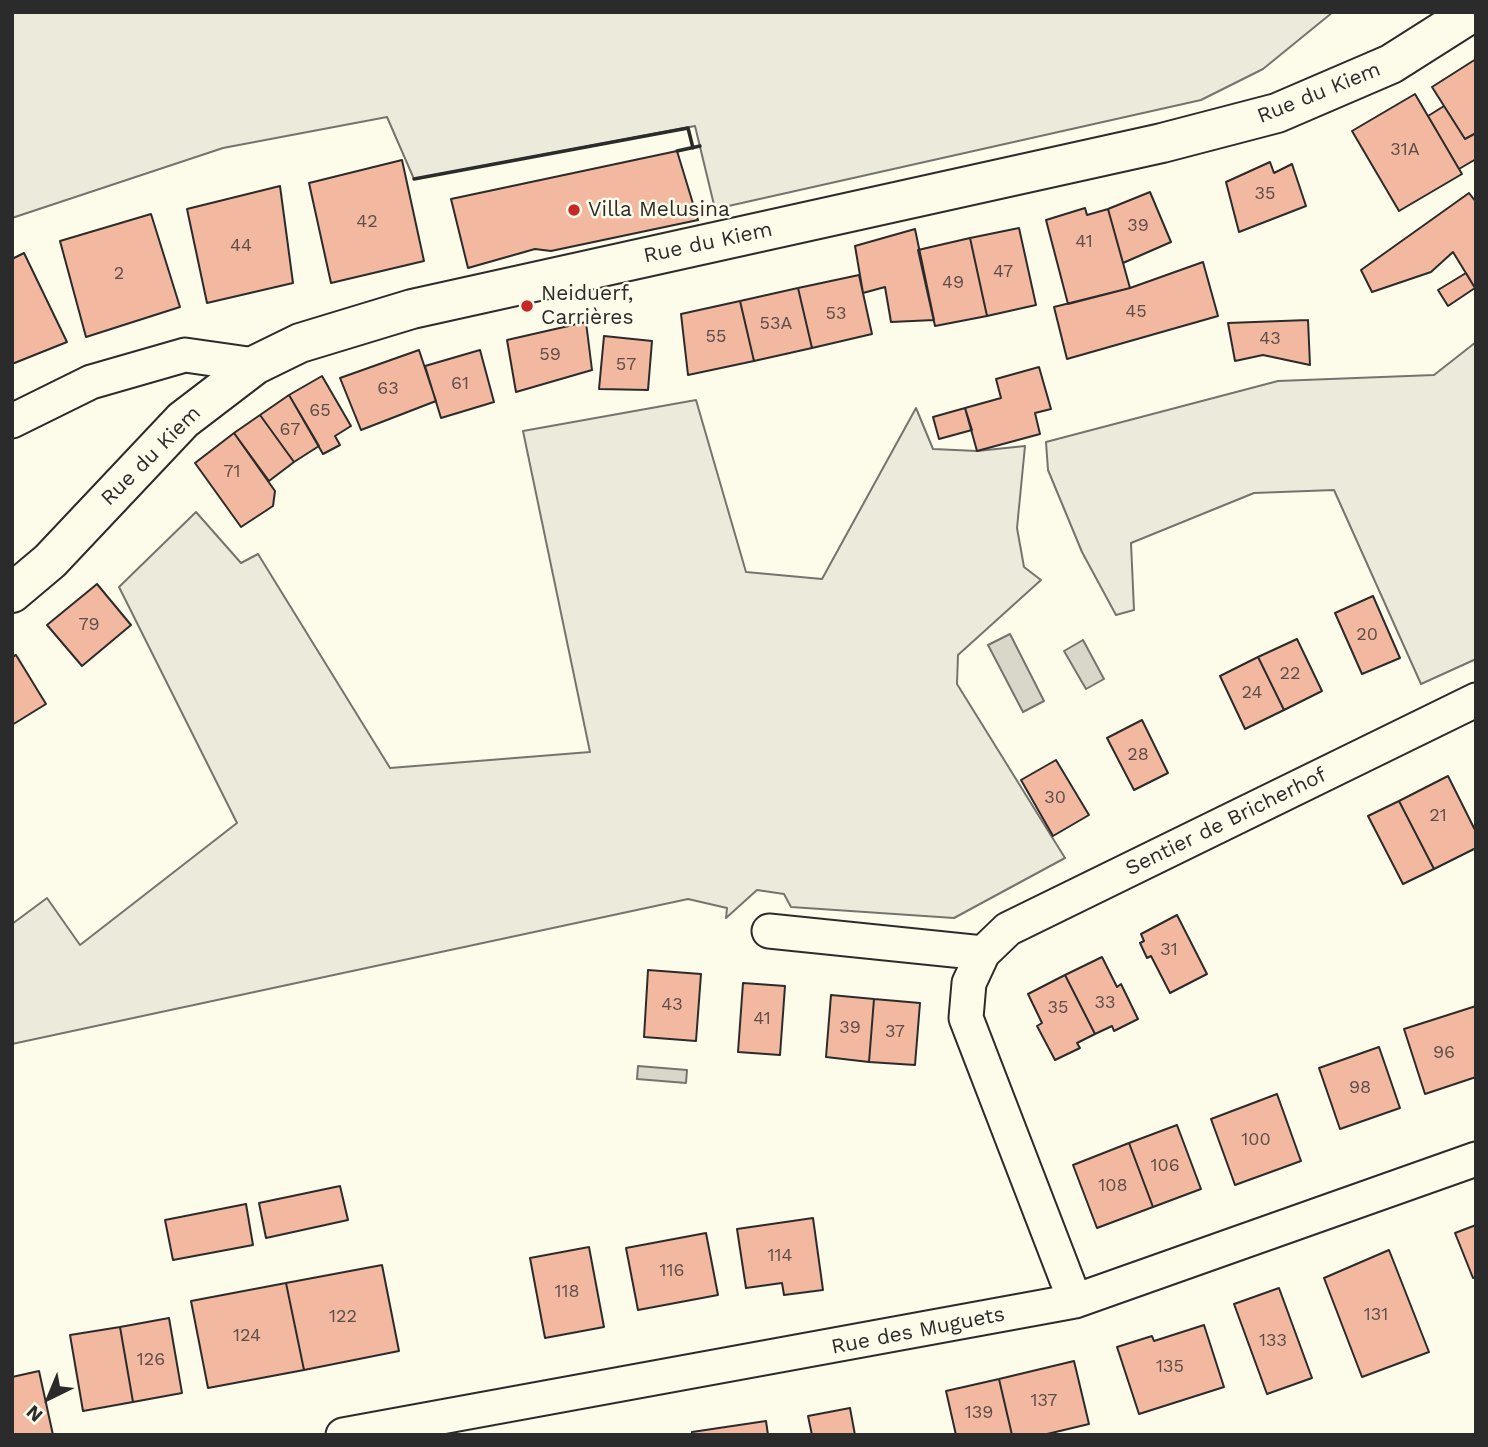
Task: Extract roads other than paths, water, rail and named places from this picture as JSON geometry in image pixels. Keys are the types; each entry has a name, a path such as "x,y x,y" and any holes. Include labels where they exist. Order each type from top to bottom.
{"main road":[{"name":"Rue du Kiem","path":"12,593 50,561 183,419 255,365 300,343 412,309 1162,143 1277,114 1391,64 1473,12"}],"street":[{"path":"12,421 91,382 185,355 255,365"},
{"name":"Sentier de Bricherhof","path":"1075,1301 966,1018 969,983 983,953 1008,929 1476,700"},
{"path":"769,931 983,953"},
{"name":"Rue des Muguets","path":"343,1435 1075,1301 1476,1159"}],"place":[{"name":"Villa Melusina","path":"574,210"},
{"name":"Neiduerf, Carrières","path":"527,306"}]}
